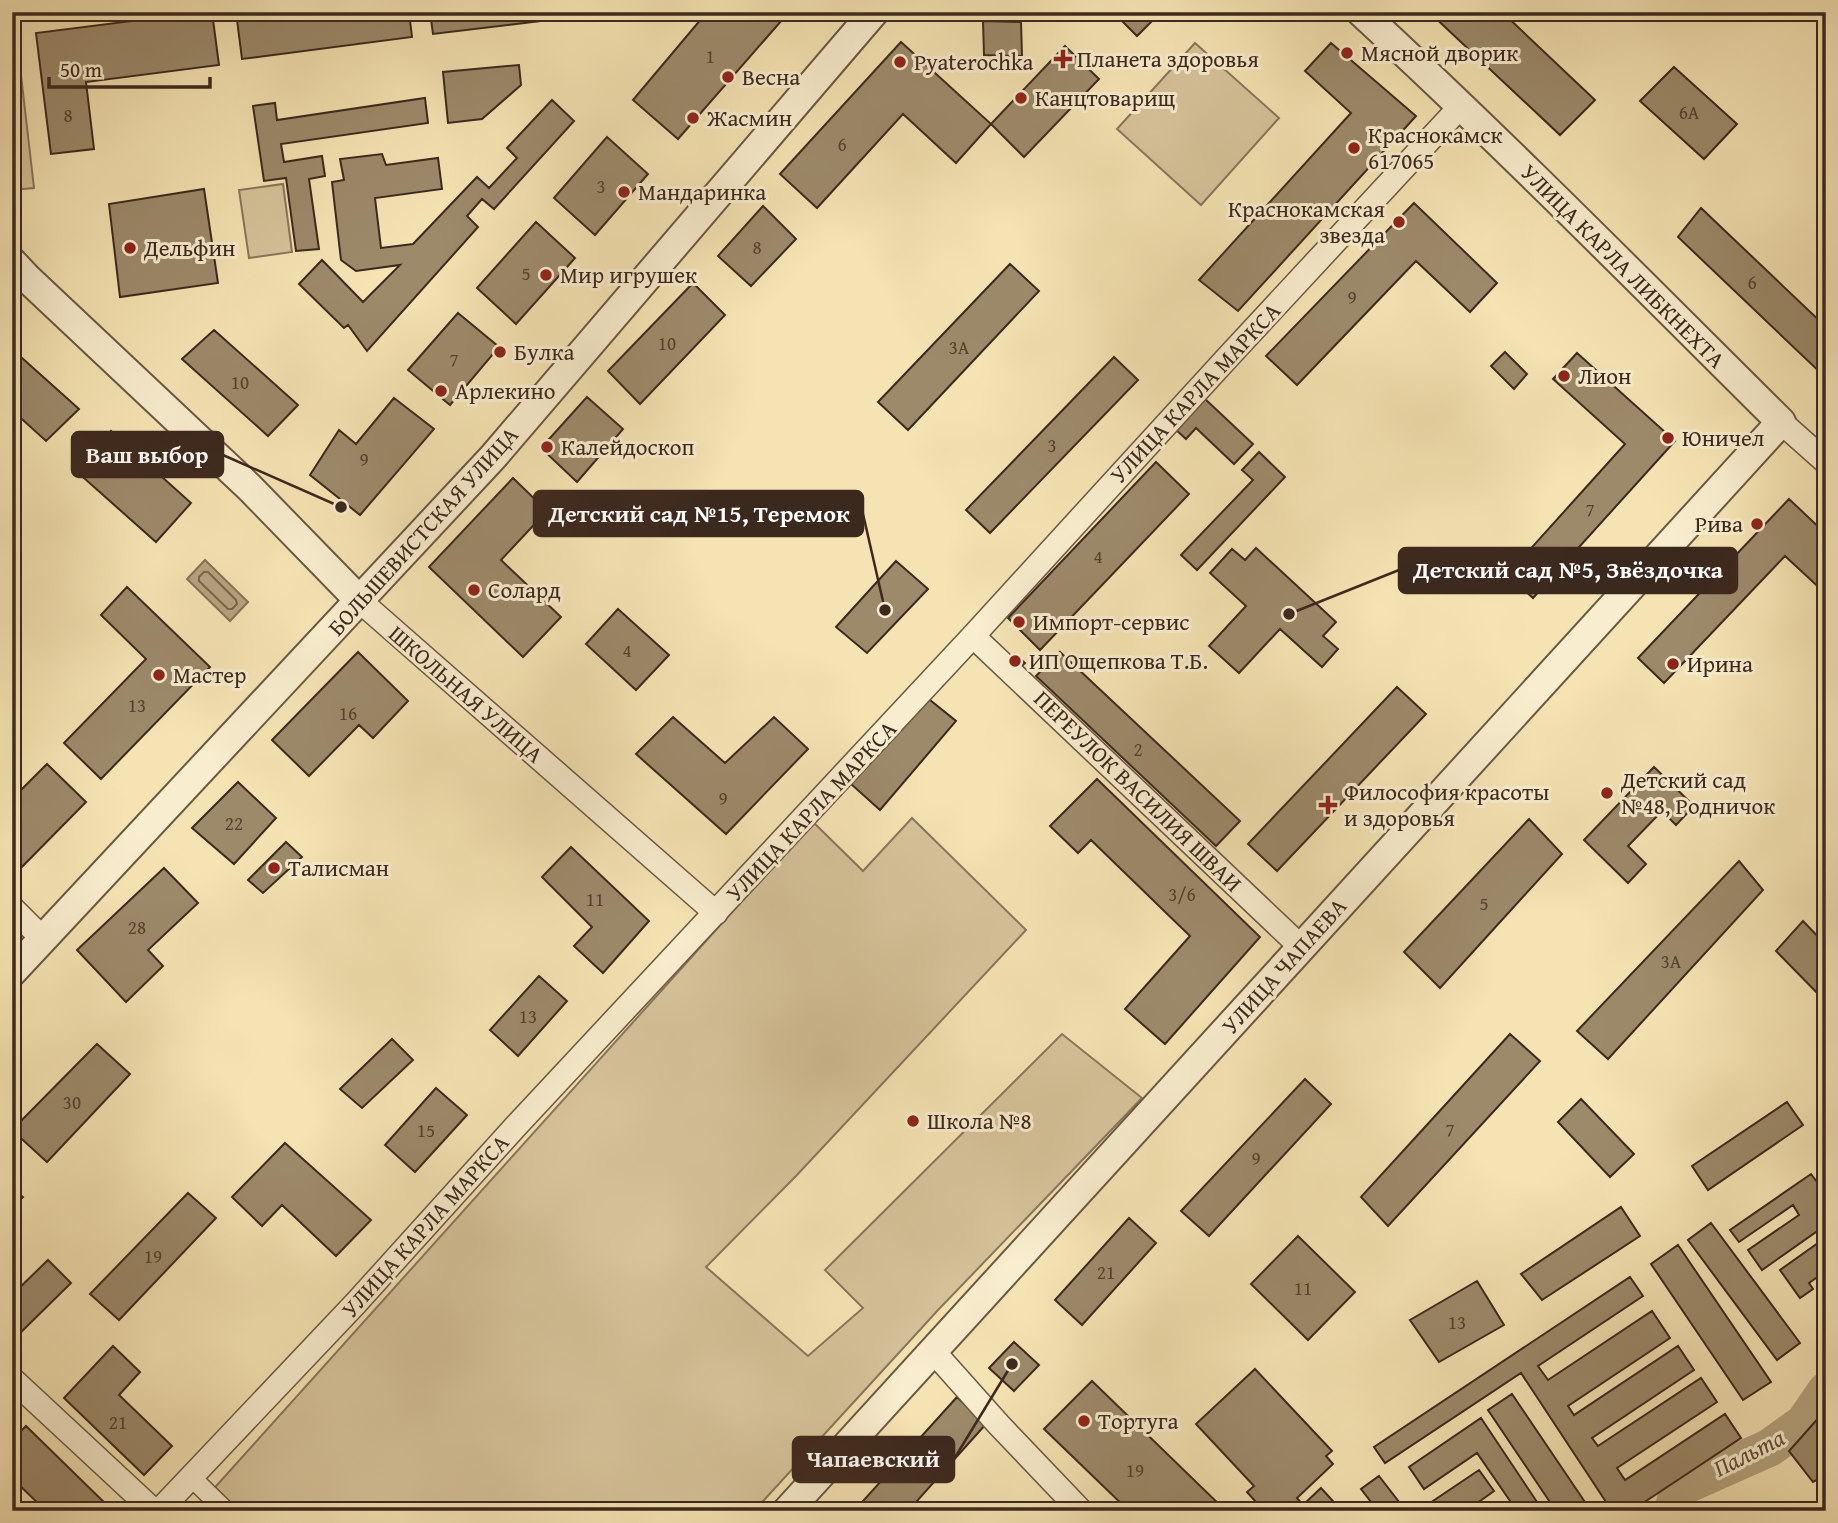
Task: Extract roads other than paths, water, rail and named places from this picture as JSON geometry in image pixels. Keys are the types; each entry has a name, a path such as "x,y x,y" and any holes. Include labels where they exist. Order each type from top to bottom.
{"street":[{"name":"БОЛЬШЕВИСТСКАЯ УЛИЦА","path":"12,972 493,457 874,12"},
{"name":"УЛИЦА КАРЛА ЛИБКНЕХТА","path":"1361,12 1582,223 1781,422 1826,462"},
{"name":"УЛИЦА КАРЛА МАРКСА","path":"159,1511 356,1303 516,1126 973,636 1460,107"},
{"name":"ШКОЛЬНАЯ УЛИЦА","path":"18,274 249,487 360,601 716,913"},
{"name":"УЛИЦА ЧАПАЕВА","path":"787,1511 1781,422"},
{"name":"ПЕРЕУЛОК ВАСИЛИЯ ШВАИ","path":"973,636 1301,947"},
{"path":"12,908 43,939"},
{"path":"933,1351 999,1426 1081,1511"},
{"path":"12,1379 154,1511"},
{"path":"191,1477 226,1511"}],"water":[{"path":"205,560 248,602 230,621 187,579"}],"waterway":[{"name":"Пальта","path":"1673,1511 1679,1488 1769,1448 1804,1423 1826,1391"}],"place":[{"name":"Мясной дворик","path":"1347,53"},
{"name":"Планета здоровья","path":"1063,59"},
{"name":"Pyaterochka","path":"900,62"},
{"name":"Весна","path":"728,77"},
{"name":"Канцтоварищ","path":"1021,98"},
{"name":"Жасмин","path":"693,118"},
{"name":"Краснокамск 617065","path":"1354,148"},
{"name":"Мандаринка","path":"624,192"},
{"name":"Краснокамская звезда","path":"1399,222"},
{"name":"Дельфин","path":"130,248"},
{"name":"Мир игрушек","path":"546,275"},
{"name":"Булка","path":"500,352"},
{"name":"Лион","path":"1564,376"},
{"name":"Арлекино","path":"441,391"},
{"name":"Юничел","path":"1668,438"},
{"name":"Калейдоскоп","path":"547,447"},
{"name":"Ваш выбор","path":"341,507"},
{"name":"Рива","path":"1757,524"},
{"name":"Солард","path":"474,590"},
{"name":"Детский сад №15, Теремок","path":"885,610"},
{"name":"Детский сад №5, Звёздочка","path":"1289,614"},
{"name":"Импорт-сервис","path":"1019,622"},
{"name":"ИП Ощепкова Т.Б.","path":"1015,661"},
{"name":"Ирина","path":"1673,664"},
{"name":"Мастер","path":"159,675"},
{"name":"Детский сад №48, Родничок","path":"1607,793"},
{"name":"Философия красоты и здоровья","path":"1328,805"},
{"name":"Талисман","path":"274,868"},
{"name":"Школа №8","path":"913,1121"},
{"name":"Чапаевский","path":"1012,1364"},
{"name":"Тортуга","path":"1084,1421"}]}
